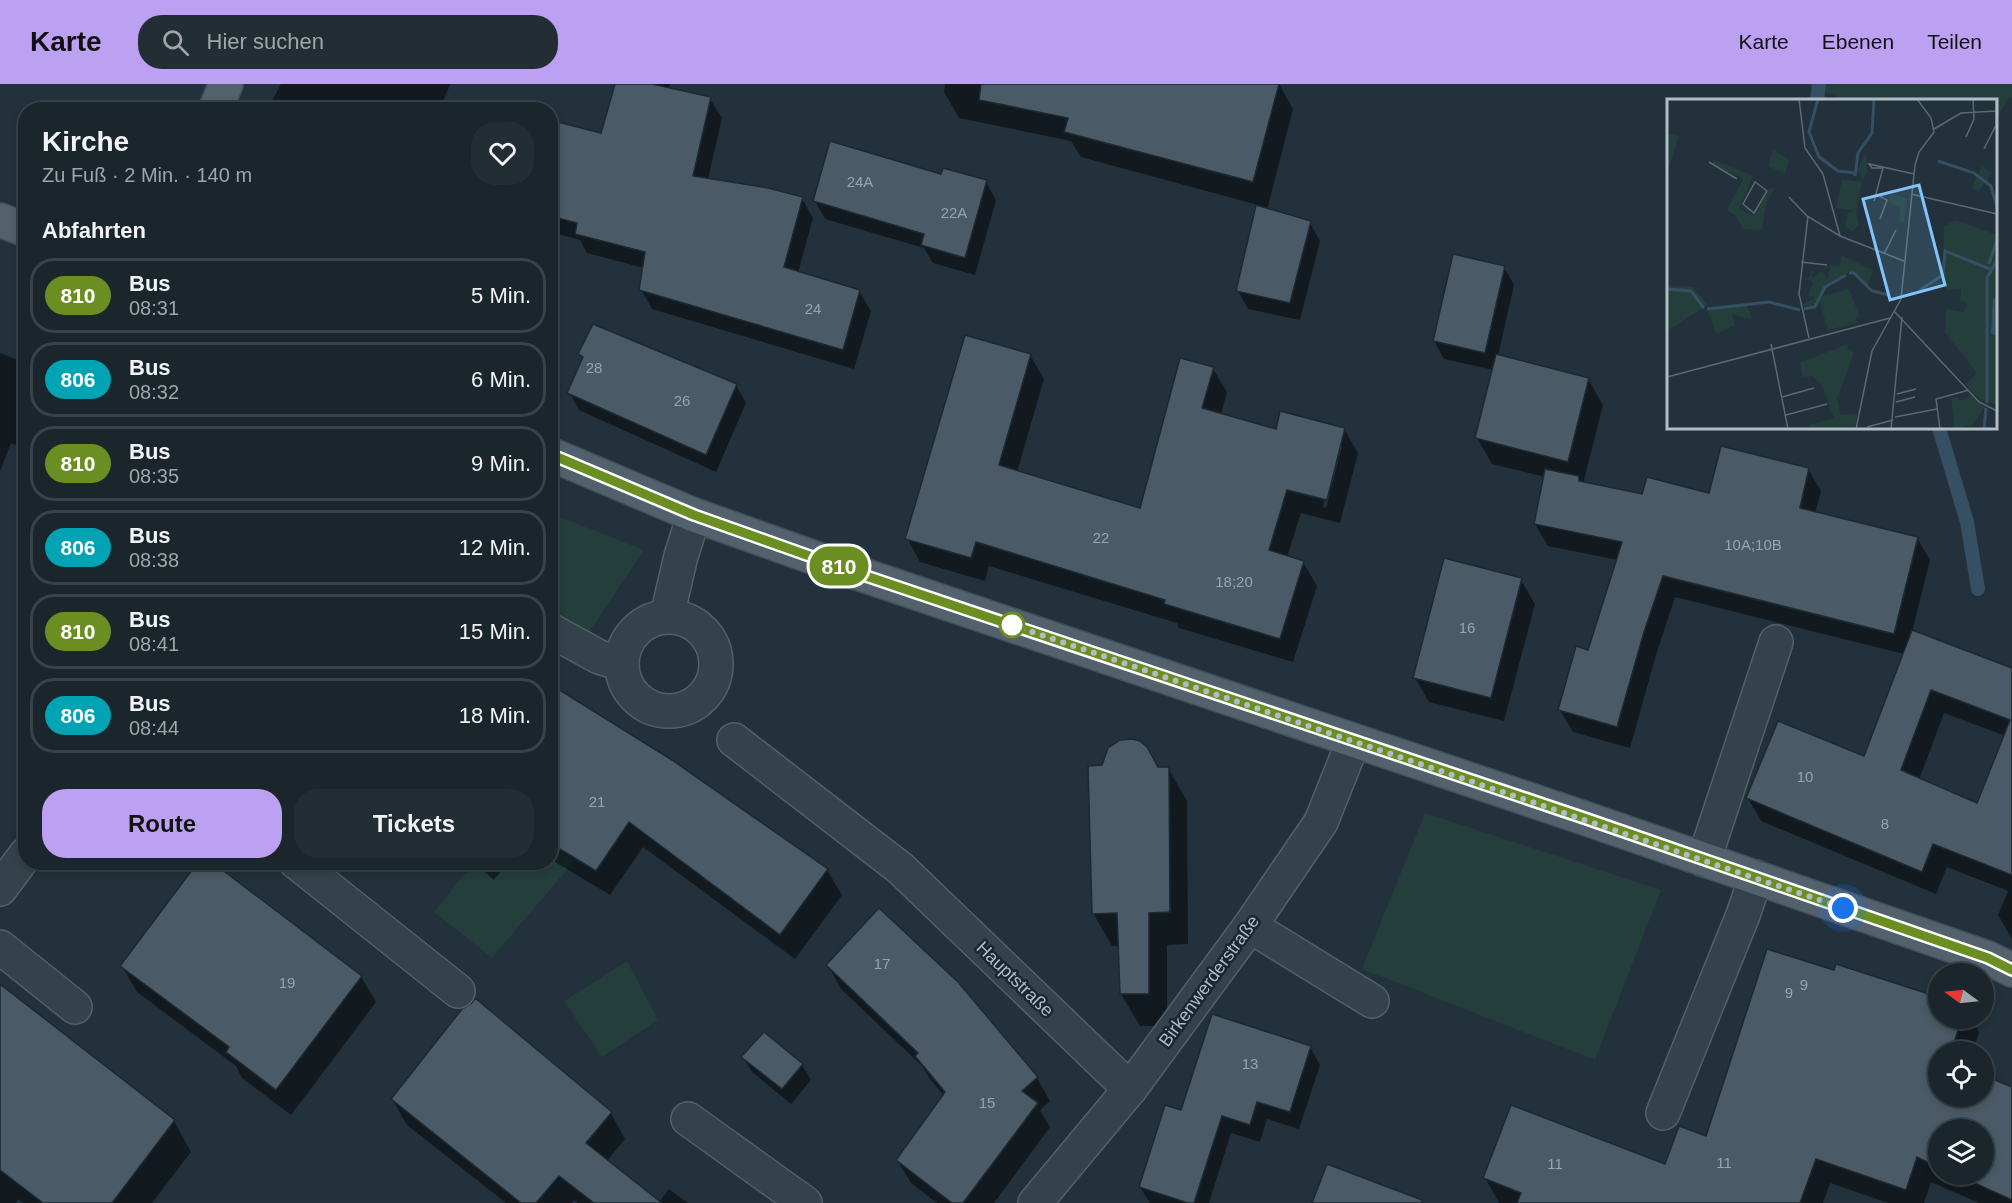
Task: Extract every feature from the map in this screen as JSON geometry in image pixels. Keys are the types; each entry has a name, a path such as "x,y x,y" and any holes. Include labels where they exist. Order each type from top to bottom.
{"main road":[{"path":"218,102 226,84"},
{"path":"0,220 18,227"},
{"path":"558,457 694,515 863,575 1756,877 1988,958 2012,970"}],"street":[{"path":"667,616 681,556 694,515"},
{"path":"667,616 682,618 695,624 706,634 717,662 715,676 699,701 686,708 671,711 656,709 642,703 632,693 624,679 621,664 630,637 640,626 653,619 667,616"},
{"path":"558,634 599,657 621,664"},
{"path":"1704,860 1776,642"},
{"name":"Hauptstraße","path":"734,740 900,868 1130,1089"},
{"name":"Birkenwerderstraße","path":"1035,1203 1130,1089 1250,926 1321,822 1353,742"},
{"path":"0,889 18,865"},
{"path":"306,870 458,991"},
{"path":"1663,1113 1743,915 1756,877"},
{"path":"1250,926 1372,1001"},
{"path":"0,947 75,1007"},
{"path":"688,1119 805,1203"}],"green space":[{"path":"1807,84 2012,84 2012,98 2009,98 1997,117 1997,99 1843,99"},
{"path":"558,516 644,550 589,632 558,614"},
{"path":"1425,813 1661,890 1595,1060 1362,969"},
{"path":"558,850 575,860 492,958 434,912 467,870 558,870"},
{"path":"627,961 658,1020 602,1057 564,1001"}],"building":[{"path":"615,84 652,84 711,97 693,176 768,188 803,197 784,267 860,290 843,350 639,290 645,252 575,234 577,223 558,218 558,122 601,133"},
{"path":"981,84 1279,84 1253,182 1064,132 1068,118 979,100"},
{"path":"830,141 941,174 943,168 987,180 965,258 921,245 924,234 813,201"},
{"path":"1256,205 1311,221 1290,303 1236,291"},
{"path":"1453,254 1505,266 1485,353 1433,341"},
{"path":"593,324 737,384 706,455 567,393 583,357 578,354"},
{"path":"965,335 1031,354 999,465 1140,508 1180,358 1214,367 1202,408 1276,429 1280,411 1345,428 1327,500 1287,490 1269,550 1304,561 1280,639 1164,604 1165,600 976,542 971,558 905,539"},
{"path":"1496,354 1589,378 1568,462 1475,438"},
{"path":"1721,446 1809,468 1800,508 1918,537 1894,634 1663,576 1644,632 1617,727 1558,710 1576,646 1588,650 1622,542 1534,524 1545,469 1579,476 1579,481 1642,494 1647,477 1709,493"},
{"path":"1444,558 1522,578 1491,698 1413,678"},
{"path":"1912,630 2012,668 2012,875 1933,844 1922,872 1746,798 1778,721 1864,756","holes":["1931,690 2010,720 1977,803 1901,770"]},
{"path":"558,689 672,760 828,869 780,935 629,822 596,871 558,848"},
{"path":"1133,739 1147,747 1158,767 1169,767 1170,912 1149,913 1149,994 1120,994 1117,913 1092,914 1088,766 1102,765 1108,748 1120,740"},
{"path":"192,870 223,870 362,976 276,1090 226,1052 229,1047 120,966"},
{"path":"879,908 958,982 1038,1077 1022,1091 1038,1103 963,1203 952,1203 896,1160 945,1092 915,1056 918,1053 826,965"},
{"path":"1767,949 1834,970 1836,964 1928,994 1928,1029 1958,1029 1955,1041 1928,1041 1928,1107 1994,1107 1994,1080 2012,1087 2012,1200 1979,1185 1994,1185 1994,1119 1928,1119 1928,1162 1917,1157 1906,1190 1816,1159 1800,1203 1517,1203 1521,1193 1483,1178 1511,1105 1665,1164 1679,1126 1706,1136"},
{"path":"0,984 175,1120 112,1203 43,1203 0,1170"},
{"path":"475,998 612,1112 586,1143 662,1203 594,1203 559,1176 536,1203 521,1203 391,1099 462,1009 472,1003"},
{"path":"1212,1014 1311,1046 1290,1112 1257,1102 1250,1125 1222,1116 1194,1203 1188,1203 1139,1187 1165,1105 1181,1110"},
{"path":"764,1032 803,1064 782,1089 741,1057"},
{"path":"1327,1164 1422,1200 1421,1203 1312,1203"}],"waterway":[{"path":"1817,99 1819,84"},
{"path":"1939,429 1967,522 1978,589"}],"bus line":[{"name":"810","path":"558,457 694,515 863,575 1590,820 1988,958 2012,970"}],"route":[{"path":"1012,625 1843,908"}]}
